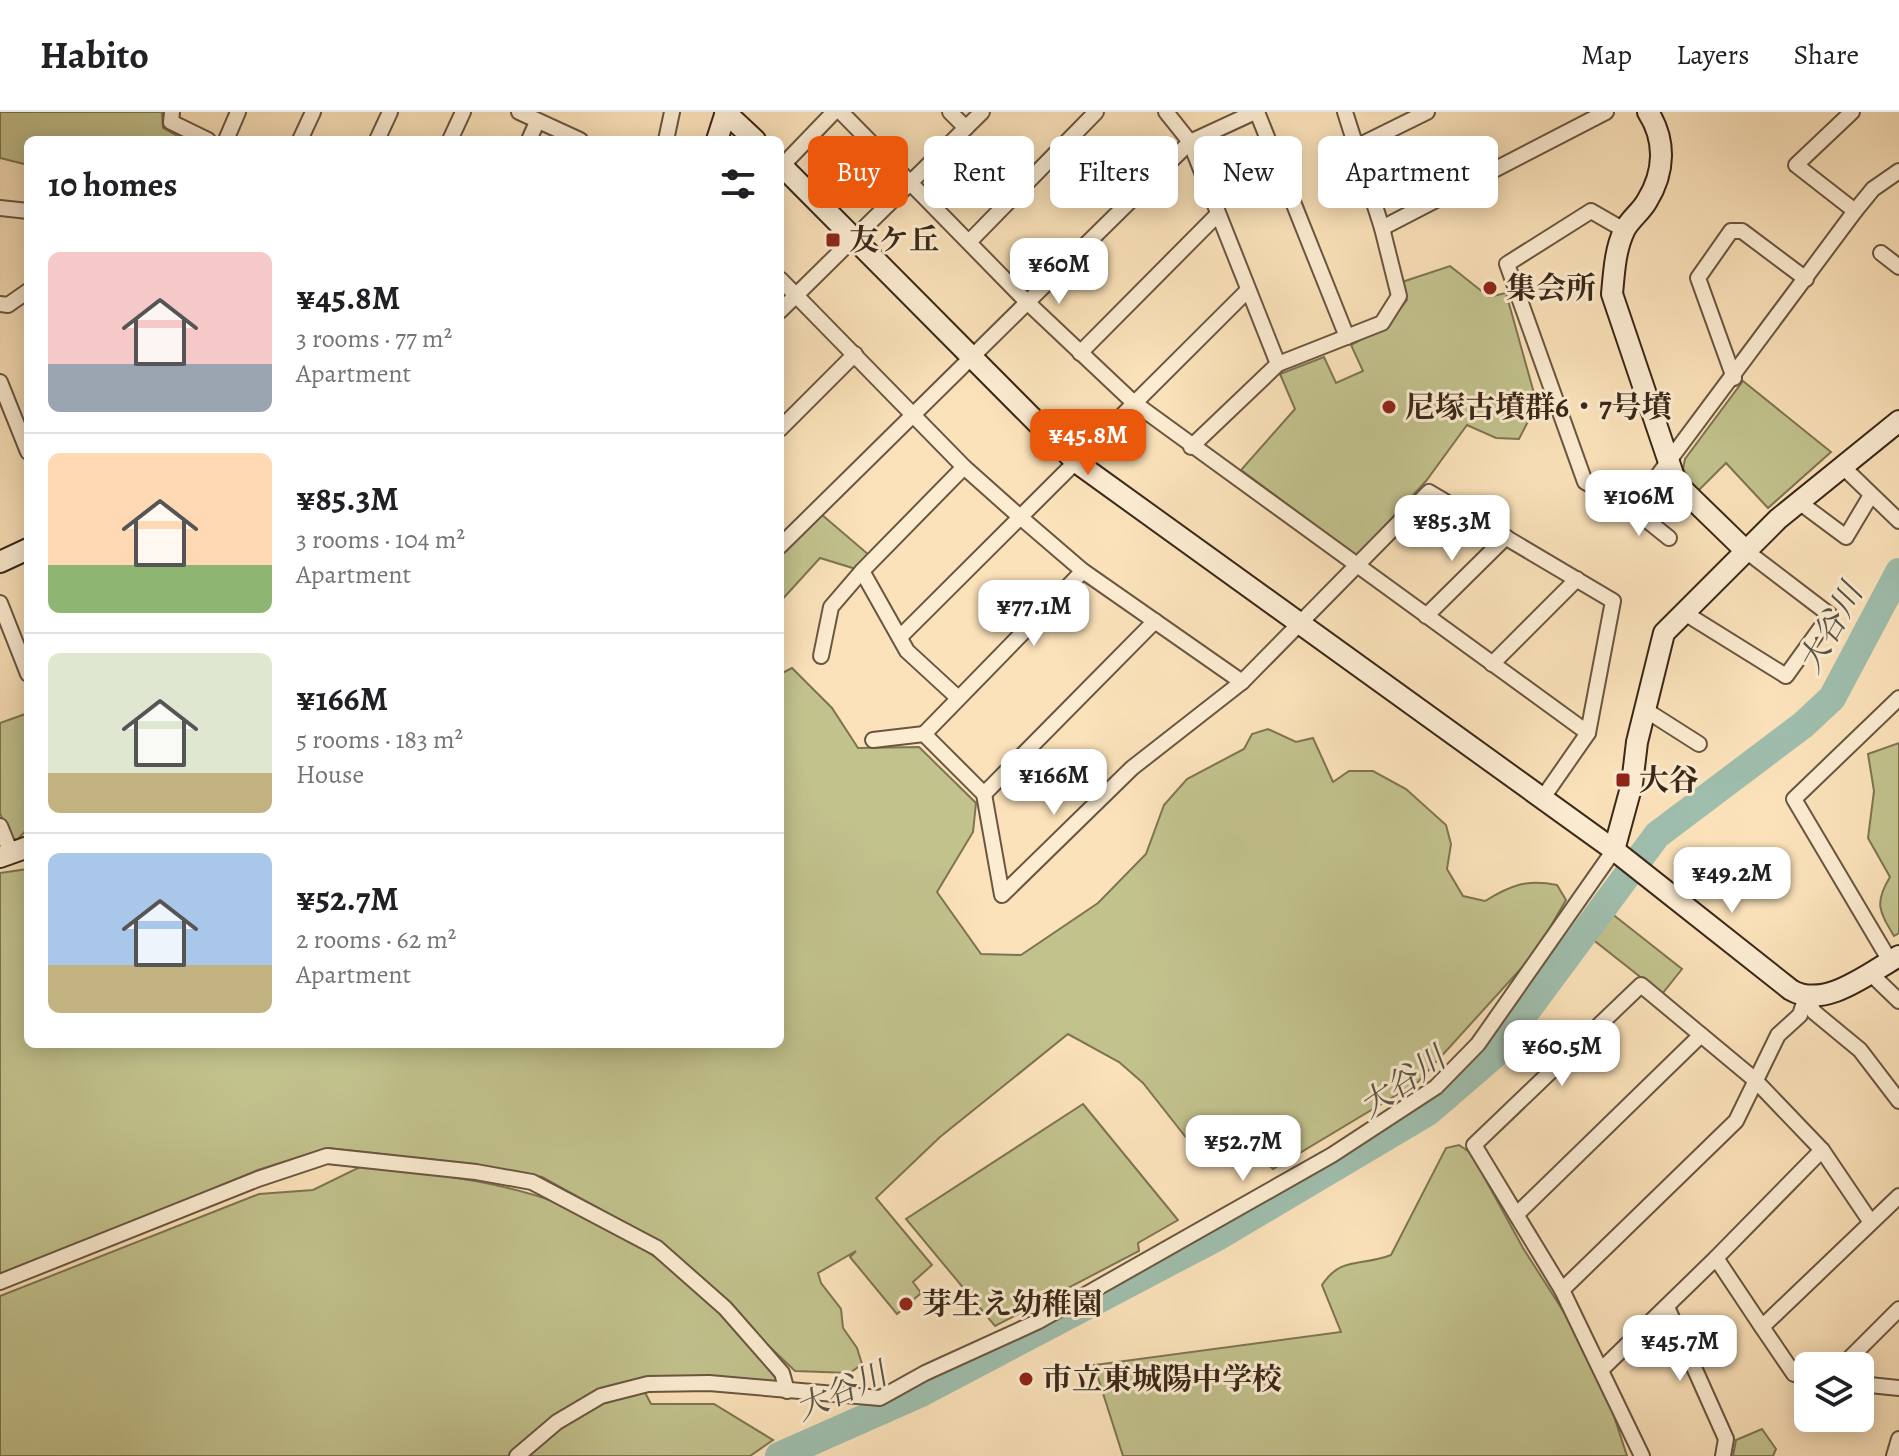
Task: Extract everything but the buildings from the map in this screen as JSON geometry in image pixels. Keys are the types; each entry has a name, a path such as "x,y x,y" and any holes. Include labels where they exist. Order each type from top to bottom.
{"street":[{"path":"172,112 171,122 200,136"},
{"path":"228,136 238,112"},
{"path":"302,136 313,112"},
{"path":"379,136 390,112"},
{"path":"452,136 463,112"},
{"path":"519,112 570,136"},
{"path":"667,136 672,112"},
{"path":"718,136 725,112 751,136"},
{"path":"784,163 834,112"},
{"path":"841,112 1026,301 1133,402 1588,733"},
{"path":"950,112 966,128"},
{"path":"784,307 982,112"},
{"path":"970,241 1096,112"},
{"path":"1166,112 1190,142 1278,364"},
{"path":"784,542 1190,142 1256,112 1347,337"},
{"path":"1345,112 1353,136"},
{"path":"1378,136 1427,112"},
{"path":"1382,228 1606,112"},
{"path":"1648,112 1661,132 1660,173 1648,200 1624,230 1615,261 1612,294 1676,483 1746,551 1830,615 1786,676 1683,612"},
{"path":"1852,112 1796,165 1855,211"},
{"path":"531,136 537,122"},
{"path":"784,169 1076,462 1626,860 1791,990 1806,996 1826,995 1895,958 1794,799 1899,698"},
{"path":"1633,509 1734,378 1855,211 1873,189 1899,171"},
{"path":"0,208 24,211"},
{"path":"1191,447 1278,364 1382,323 1399,296 1376,208"},
{"path":"1624,230 1591,211 1507,264 1585,482 1633,509 1669,538"},
{"path":"1080,353 1218,214"},
{"path":"1734,378 1698,278 1731,231 1742,231 1806,279"},
{"path":"1881,253 1899,267"},
{"path":"784,283 964,467 1019,516 1083,571 1242,682"},
{"path":"901,636 1248,290"},
{"path":"0,304 8,305 24,294"},
{"path":"784,425 855,354"},
{"path":"0,382 24,442"},
{"path":"517,1456 557,1422 601,1396 636,1387 709,1383 880,1398 925,1373 1039,1321 1332,1155 1436,1087 1478,1044 1626,860 1632,784 1644,709 1664,633 1799,502 1899,421"},
{"path":"1842,466 1899,521"},
{"path":"821,656 831,607 964,467"},
{"path":"924,734 984,794 1002,895 1132,768 1242,682 1301,627 1429,492 1613,601 1588,733 1542,799"},
{"path":"1799,502 1846,537 1871,495"},
{"path":"1426,616 1506,537"},
{"path":"0,562 24,551"},
{"path":"862,571 907,651 957,697"},
{"path":"873,740 924,734 1083,571"},
{"path":"1492,664 1577,579"},
{"path":"0,603 24,664"},
{"path":"984,794 1155,621"},
{"path":"1644,709 1699,744"},
{"path":"0,826 13,853"},
{"path":"1870,973 1899,1001"},
{"path":"1642,1456 1562,1290 1474,1145 1641,985 1754,1079 1822,1150 1870,1221"},
{"path":"1562,1290 1736,1121 1778,1035 1800,1015 1806,996"},
{"path":"1806,996 1814,1012 1860,1050 1899,1101"},
{"path":"1517,1214 1701,1035"},
{"path":"1602,1369 1822,1150"},
{"path":"0,1282 258,1179 327,1156 476,1172 532,1182 657,1248 725,1308 782,1373 787,1391"},
{"path":"1762,1327 1870,1221 1898,1199"},
{"path":"1716,1258 1794,1374"},
{"path":"1667,1307 1726,1439 1723,1456"},
{"path":"1856,1352 1899,1309"},
{"path":"1874,1385 1899,1388"},
{"path":"1894,1456 1899,1439"}],"green space":[{"path":"0,112 162,112 163,128 178,136 24,136 24,164 0,158"},
{"path":"1450,266 1489,297 1506,293 1537,404 1519,439 1496,438 1467,425 1426,481 1357,556 1241,470 1295,409 1280,374 1324,357 1336,383 1363,371 1351,345 1386,326 1407,300 1402,282"},
{"path":"1743,381 1831,452 1768,508 1726,463 1697,492 1683,469 1685,459"},
{"path":"821,514 869,555 856,569 820,558 784,598 784,551"},
{"path":"792,668 832,708 858,748 919,747 976,803 973,832 937,892 981,954 1021,955 1098,903 1146,854 1164,805 1187,779 1244,749 1252,734 1268,729 1296,742 1313,738 1333,782 1349,771 1373,771 1406,789 1446,825 1451,844 1447,869 1463,896 1485,901 1511,887 1537,883 1557,885 1566,900 1535,953 1418,1082 1273,1169 1232,1131 1188,1140 1143,1083 1119,1062 1068,1034 940,1137 876,1198 932,1265 913,1282 921,1293 897,1314 850,1257 856,1251 818,1273 821,1283 841,1309 843,1328 857,1348 862,1364 850,1373 795,1371 660,1242 542,1177 472,1164 327,1148 258,1170 0,1276 0,873 24,870 24,1048 784,1048 784,672"},
{"path":"24,714 24,832 18,839 10,839 0,813 0,723"},
{"path":"1899,743 1899,933 1894,936 1880,907 1890,877 1868,838 1874,791 1868,754"},
{"path":"1611,913 1682,969 1662,994 1591,938"},
{"path":"1083,1104 1178,1220 1138,1243 1139,1251 995,1326 906,1219"},
{"path":"1459,1145 1471,1153 1523,1248 1597,1364 1627,1456 1123,1456 1094,1365 1341,1332 1322,1285 1344,1266 1391,1255 1446,1148"},
{"path":"364,1165 461,1179 532,1194 577,1211 647,1251 691,1284 727,1317 777,1379 774,1382 690,1377 639,1381 651,1404 714,1404 773,1440 750,1456 0,1456 0,1296 259,1194 313,1190"},
{"path":"1762,1429 1776,1449 1773,1456 1733,1456 1736,1440"}],"waterway":[{"name":"大谷川","path":"779,1456 919,1394 1219,1236 1428,1112 1493,1056 1657,835 1803,725 1832,698 1899,572"}],"place":[{"name":"友ケ丘","path":"833,240"},
{"name":"集会所","path":"1490,288"},
{"name":"尼塚古墳群6・7号墳","path":"1389,407"},
{"name":"大谷","path":"1623,780"},
{"name":"芽生え幼稚園","path":"906,1304"},
{"name":"市立東城陽中学校","path":"1026,1379"}]}
